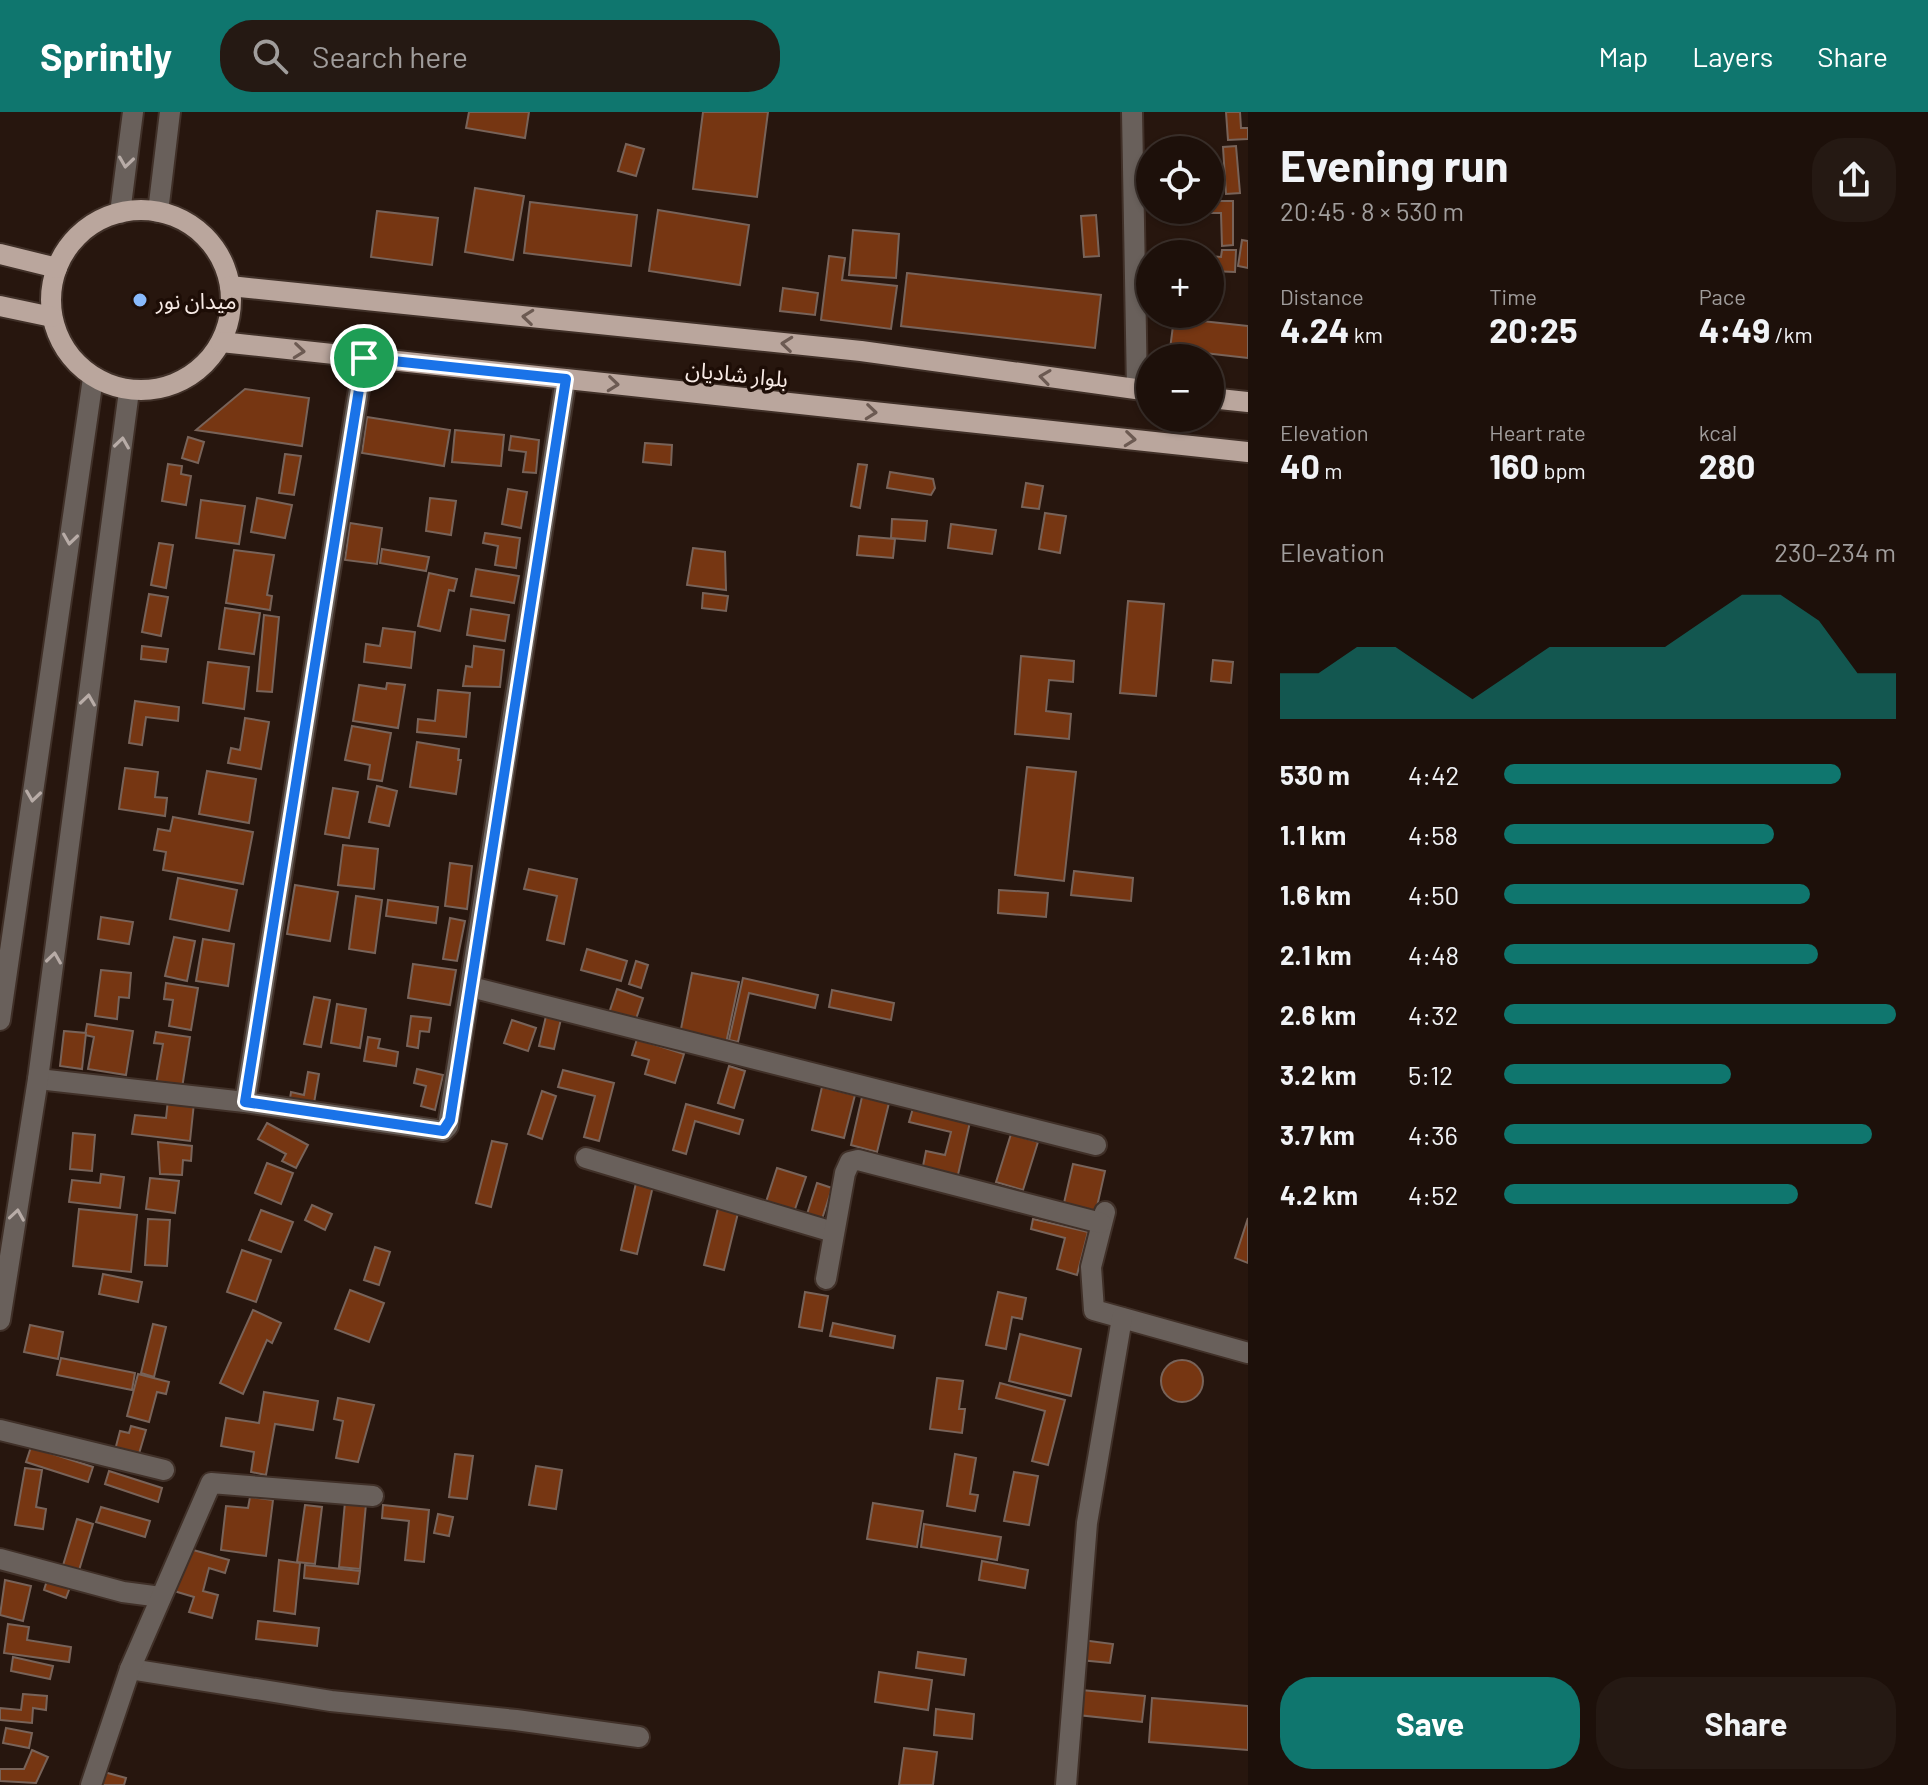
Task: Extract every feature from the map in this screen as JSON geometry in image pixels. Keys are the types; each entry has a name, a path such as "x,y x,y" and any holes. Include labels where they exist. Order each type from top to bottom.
{"main road":[{"path":"158,212 184,221 205,238 222,260 230,286 230,315 221,342 198,371 166,388 129,391 93,378 66,352 52,317 51,292 57,268 81,233 120,213 158,212"},
{"path":"0,254 57,268"},
{"name":"بلوار شادیان","path":"230,286 861,351 1136,389"},
{"path":"0,306 52,317"},
{"name":"بلوار شادیان","path":"221,342 1248,452"},
{"path":"1224,399 1248,402"}],"street":[{"path":"120,213 133,112"},
{"path":"158,212 170,112"},
{"path":"1132,112 1142,344"},
{"path":"245,1102 364,358"},
{"path":"0,1020 93,378"},
{"path":"38,1079 245,1102 443,1131 450,1120 566,379"},
{"path":"0,1320 38,1079 129,391"},
{"path":"471,987 1096,1145"},
{"path":"586,1158 833,1232"},
{"path":"826,1279 845,1173 850,1162 858,1160 1103,1217 1091,1267 1095,1311 1248,1353"},
{"path":"1066,1785 1087,1523 1122,1318"},
{"path":"0,1430 164,1470"},
{"path":"91,1785 130,1669 211,1483 373,1496"},
{"path":"0,1559 123,1592 161,1597"},
{"path":"130,1669 331,1701 516,1720 639,1737"}],"building":[{"path":"469,112 529,112 525,138 466,128"},
{"path":"703,112 768,112 757,197 693,189"},
{"path":"1226,112 1240,112 1241,128 1248,128 1248,139 1228,140"},
{"path":"626,144 644,149 636,176 618,171"},
{"path":"1236,146 1240,193 1226,194 1224,147"},
{"path":"475,188 524,196 513,260 465,252"},
{"path":"1224,201 1233,201 1233,245 1224,246"},
{"path":"530,202 637,215 631,266 524,253"},
{"path":"658,210 749,225 740,285 649,271"},
{"path":"377,211 438,218 432,265 371,257"},
{"path":"1096,215 1099,256 1084,257 1081,216"},
{"path":"853,230 899,234 896,278 849,275"},
{"path":"1242,240 1248,241 1248,268 1238,266"},
{"path":"1224,250 1236,250 1235,272 1224,272"},
{"path":"829,256 845,258 842,280 897,286 891,329 821,320"},
{"path":"907,273 1101,295 1095,348 901,326"},
{"path":"783,288 818,293 815,315 780,311"},
{"path":"1224,323 1248,326 1248,358 1224,355 1224,344 1171,344 1173,328 1224,328"},
{"path":"245,389 309,398 302,446 196,430"},
{"path":"367,417 450,430 444,466 362,453"},
{"path":"455,430 504,435 501,466 452,462"},
{"path":"511,436 539,440 536,473 523,472 526,452 509,450"},
{"path":"188,437 204,442 198,463 182,458"},
{"path":"645,443 672,445 671,465 643,462"},
{"path":"285,454 301,456 294,495 279,493"},
{"path":"168,464 182,466 181,474 191,476 186,505 162,501"},
{"path":"858,464 867,465 860,508 851,506"},
{"path":"890,472 933,479 935,488 931,495 887,488"},
{"path":"1026,483 1043,486 1039,509 1022,507"},
{"path":"508,489 527,492 521,528 502,524"},
{"path":"257,498 292,505 285,538 251,532"},
{"path":"430,498 456,501 451,535 426,531"},
{"path":"201,500 245,506 239,544 196,538"},
{"path":"1045,513 1066,516 1060,553 1039,549"},
{"path":"892,519 927,521 925,541 891,538"},
{"path":"350,523 382,528 377,564 345,560"},
{"path":"951,524 996,530 992,554 948,548"},
{"path":"485,533 520,538 516,568 495,565 498,546 483,543"},
{"path":"859,536 895,539 893,558 857,555"},
{"path":"159,543 173,545 166,588 151,585"},
{"path":"693,548 725,552 726,590 687,585"},
{"path":"382,549 429,557 426,571 380,563"},
{"path":"234,550 274,555 267,595 272,596 270,610 226,603"},
{"path":"476,569 519,576 514,603 471,596"},
{"path":"429,573 457,579 454,591 449,590 440,631 418,626"},
{"path":"703,593 728,596 726,611 702,608"},
{"path":"149,594 168,597 161,636 142,632"},
{"path":"1128,601 1164,604 1156,696 1120,693"},
{"path":"225,608 260,613 254,654 219,649"},
{"path":"471,609 509,615 505,641 467,635"},
{"path":"264,615 279,617 272,692 257,691"},
{"path":"383,628 415,632 411,668 364,662 366,644 380,646"},
{"path":"142,646 168,649 166,662 141,659"},
{"path":"474,646 504,650 500,687 463,686 466,666 472,667"},
{"path":"1021,656 1074,661 1073,682 1049,680 1046,711 1071,714 1069,739 1015,734"},
{"path":"1213,660 1233,662 1231,683 1211,681"},
{"path":"208,662 249,667 244,709 203,703"},
{"path":"387,683 405,685 398,728 353,721 359,685 386,689"},
{"path":"438,690 470,693 466,737 417,732 418,719 435,721"},
{"path":"135,701 179,707 178,721 146,717 142,745 129,743"},
{"path":"245,718 269,722 261,769 228,763 231,748 240,750"},
{"path":"352,726 391,733 382,781 368,779 370,765 345,760"},
{"path":"417,742 459,749 458,760 461,760 456,794 410,787"},
{"path":"1027,767 1076,772 1064,881 1015,875"},
{"path":"125,768 158,772 155,797 167,798 165,816 119,809"},
{"path":"207,771 256,779 249,823 199,814"},
{"path":"377,786 397,791 389,826 369,822"},
{"path":"333,788 358,792 349,838 325,834"},
{"path":"173,817 253,832 243,884 163,870 166,852 154,850 158,829 170,831"},
{"path":"343,845 378,849 374,889 338,885"},
{"path":"450,863 472,866 467,909 445,906"},
{"path":"529,869 577,879 564,944 547,940 557,896 524,889"},
{"path":"1074,871 1133,878 1131,901 1071,895"},
{"path":"178,878 237,890 229,931 170,919"},
{"path":"295,885 338,892 330,941 287,934"},
{"path":"999,890 1048,893 1046,917 998,913"},
{"path":"356,896 382,900 375,953 349,949"},
{"path":"388,900 438,907 436,923 386,916"},
{"path":"101,917 133,922 129,944 98,939"},
{"path":"450,918 465,921 457,961 443,959"},
{"path":"174,937 195,941 187,981 165,976"},
{"path":"203,939 234,944 228,986 196,981"},
{"path":"587,949 627,961 621,981 581,970"},
{"path":"636,961 648,965 641,988 629,984"},
{"path":"413,964 456,970 450,1005 408,998"},
{"path":"101,970 131,973 129,998 119,997 117,1019 95,1016"},
{"path":"692,973 739,982 725,1048 679,1039"},
{"path":"743,978 818,995 815,1008 749,993 738,1042 729,1040"},
{"path":"166,983 198,988 191,1030 169,1026 173,1000 164,999"},
{"path":"617,989 643,998 634,1025 608,1016"},
{"path":"832,990 894,1003 891,1020 829,1007"},
{"path":"314,997 330,1000 321,1047 304,1044"},
{"path":"337,1004 366,1009 360,1048 331,1043"},
{"path":"411,1016 431,1018 429,1032 420,1031 418,1048 407,1046"},
{"path":"546,1016 561,1019 554,1049 539,1046"},
{"path":"512,1020 536,1028 528,1051 504,1043"},
{"path":"87,1024 133,1031 126,1075 88,1069 94,1037 85,1035"},
{"path":"64,1031 86,1033 82,1069 60,1066"},
{"path":"156,1032 190,1037 182,1088 156,1084 163,1044 154,1043"},
{"path":"368,1037 380,1039 378,1048 398,1052 396,1066 364,1061"},
{"path":"637,1039 684,1054 675,1083 645,1074 649,1060 632,1055"},
{"path":"729,1066 745,1071 734,1108 718,1103"},
{"path":"417,1069 443,1075 435,1110 421,1106 426,1086 414,1083"},
{"path":"563,1070 614,1083 599,1141 584,1137 595,1096 558,1087"},
{"path":"308,1072 319,1074 313,1109 289,1105 291,1092 304,1095"},
{"path":"822,1087 855,1095 844,1138 812,1130"},
{"path":"542,1091 556,1096 542,1139 528,1134"},
{"path":"862,1097 889,1103 877,1152 851,1145"},
{"path":"168,1100 194,1103 190,1141 132,1134 135,1115 166,1118"},
{"path":"686,1104 743,1120 739,1134 695,1121 686,1154 673,1150"},
{"path":"913,1108 970,1122 957,1179 922,1171 926,1151 945,1155 951,1132 909,1122"},
{"path":"267,1123 308,1145 296,1168 282,1161 286,1154 258,1139"},
{"path":"73,1133 95,1135 92,1171 70,1169"},
{"path":"1011,1134 1038,1142 1023,1190 996,1182"},
{"path":"492,1141 507,1144 491,1207 476,1203"},
{"path":"158,1142 192,1146 191,1161 183,1160 182,1175 160,1174"},
{"path":"267,1163 293,1173 281,1204 255,1193"},
{"path":"1073,1164 1105,1171 1096,1211 1064,1203"},
{"path":"777,1168 806,1177 793,1215 765,1205"},
{"path":"101,1174 124,1177 120,1208 69,1202 72,1180 100,1183"},
{"path":"150,1178 179,1181 175,1213 146,1209"},
{"path":"636,1183 653,1186 637,1254 621,1250"},
{"path":"817,1183 832,1188 822,1219 807,1214"},
{"path":"312,1205 332,1214 325,1230 305,1220"},
{"path":"718,1208 738,1213 724,1270 704,1265"},
{"path":"79,1209 137,1215 131,1272 73,1266"},
{"path":"261,1210 293,1222 281,1252 249,1240"},
{"path":"1248,1218 1248,1263 1235,1258"},
{"path":"148,1219 170,1220 167,1266 145,1265"},
{"path":"1033,1219 1088,1232 1077,1275 1057,1269 1065,1238 1031,1229"},
{"path":"375,1247 390,1252 379,1285 364,1280"},
{"path":"242,1250 271,1260 256,1302 227,1292"},
{"path":"103,1274 142,1282 138,1302 99,1294"},
{"path":"350,1290 384,1303 369,1342 335,1329"},
{"path":"805,1292 828,1296 822,1331 799,1327"},
{"path":"998,1292 1026,1298 1022,1319 1012,1317 1006,1349 986,1345"},
{"path":"253,1310 281,1323 272,1343 267,1340 243,1394 220,1383"},
{"path":"833,1323 895,1336 893,1348 830,1336"},
{"path":"153,1324 166,1327 154,1377 141,1373"},
{"path":"30,1325 63,1332 58,1359 24,1352"},
{"path":"1020,1334 1081,1349 1071,1396 1009,1381"},
{"path":"61,1358 135,1373 132,1390 57,1375"},
{"path":"1182,1360 1197,1366 1203,1381 1197,1396 1182,1402 1167,1396 1161,1381 1167,1366"},
{"path":"138,1374 169,1382 166,1394 157,1392 149,1422 127,1416"},
{"path":"937,1378 963,1381 959,1409 965,1409 962,1433 930,1429"},
{"path":"1000,1383 1065,1400 1048,1465 1032,1461 1045,1411 996,1398"},
{"path":"264,1392 318,1401 313,1430 275,1424 266,1475 251,1472 254,1452 221,1446 226,1418 259,1423"},
{"path":"338,1398 374,1405 358,1462 336,1458 343,1421 334,1419"},
{"path":"131,1426 146,1430 138,1457 115,1450 120,1431 129,1433"},
{"path":"31,1447 93,1467 88,1482 26,1462"},
{"path":"455,1454 473,1456 467,1499 449,1497"},
{"path":"955,1454 976,1458 970,1494 978,1495 975,1511 947,1506"},
{"path":"536,1466 562,1470 556,1509 529,1505"},
{"path":"25,1468 42,1470 36,1507 46,1509 43,1529 15,1525"},
{"path":"109,1471 162,1488 158,1502 105,1484"},
{"path":"1014,1472 1038,1476 1029,1525 1004,1521"},
{"path":"250,1497 273,1500 266,1556 221,1550 226,1506 248,1508"},
{"path":"345,1502 366,1504 360,1569 339,1567"},
{"path":"873,1503 923,1511 917,1547 867,1539"},
{"path":"305,1505 322,1507 315,1564 297,1562"},
{"path":"383,1505 429,1510 424,1562 405,1560 409,1521 382,1518"},
{"path":"101,1507 150,1521 145,1537 96,1522"},
{"path":"438,1514 453,1517 449,1536 434,1533"},
{"path":"77,1519 93,1524 77,1577 61,1572"},
{"path":"924,1524 1001,1537 997,1560 921,1547"},
{"path":"186,1548 229,1560 225,1573 209,1568 203,1591 218,1595 212,1618 189,1612 194,1597 174,1591"},
{"path":"279,1560 300,1563 295,1614 274,1611"},
{"path":"982,1561 1028,1570 1025,1588 979,1580"},
{"path":"305,1565 360,1571 358,1584 304,1578"},
{"path":"49,1574 72,1582 66,1598 44,1590"},
{"path":"5,1580 31,1586 23,1621 0,1615"},
{"path":"258,1621 319,1628 317,1646 256,1639"},
{"path":"8,1624 29,1627 27,1640 71,1647 69,1662 4,1653"},
{"path":"1082,1640 1113,1644 1110,1663 1080,1660"},
{"path":"918,1652 966,1659 964,1675 916,1668"},
{"path":"13,1657 53,1666 50,1679 11,1671"},
{"path":"879,1672 932,1680 928,1710 875,1702"},
{"path":"1081,1690 1145,1696 1142,1722 1078,1715"},
{"path":"23,1694 47,1696 46,1710 33,1708 32,1723 0,1720 0,1708 21,1710"},
{"path":"1152,1698 1248,1706 1248,1750 1149,1742"},
{"path":"936,1709 974,1714 972,1739 934,1735"},
{"path":"6,1728 32,1733 29,1748 3,1743"},
{"path":"904,1748 937,1752 933,1785 899,1785"},
{"path":"32,1750 48,1757 36,1783 0,1781 0,1769 24,1769"},
{"path":"104,1772 126,1778 124,1785 100,1785"}],"place":[{"name":"میدان نور","path":"140,300"}],"route":[{"path":"364,358 566,379 450,1120 443,1131 245,1102 364,358"}]}
